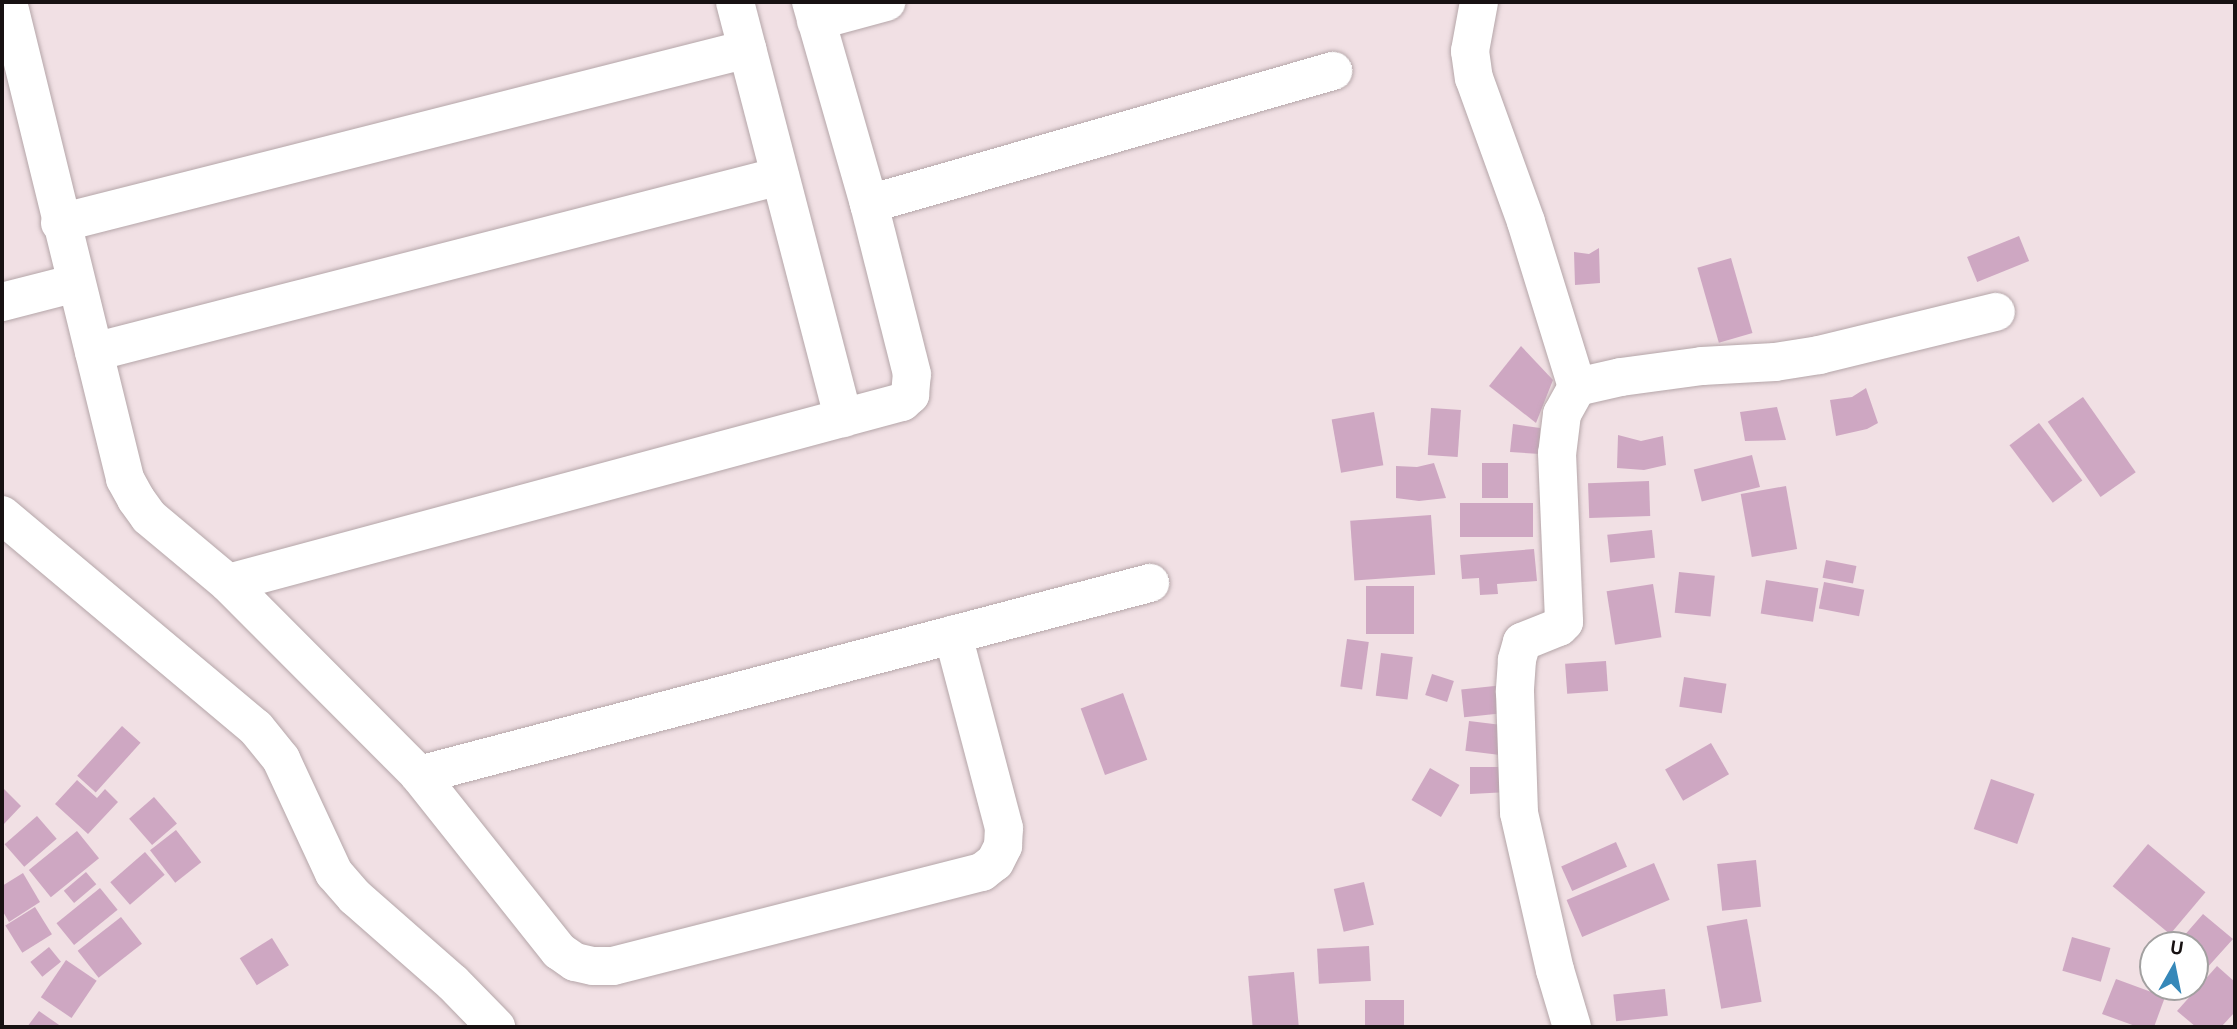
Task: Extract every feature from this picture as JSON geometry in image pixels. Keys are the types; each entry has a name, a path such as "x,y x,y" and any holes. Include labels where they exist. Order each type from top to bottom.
{"street":[{"path":"8,2 60,223 125,479 136,499 149,517 228,583 419,775 559,951 575,961 593,966 612,966 982,872 995,862 1003,846 1003,828 953,635"},
{"path":"735,2 843,418"},
{"path":"228,583 902,402 912,385 869,204 814,12 886,2"},
{"path":"1479,2 1471,51 1474,78 1526,222 1577,387 1562,414 1557,453 1564,622 1559,627 1522,642 1517,660 1515,691 1520,813 1555,970 1572,1027"},
{"path":"60,223 747,49"},
{"path":"869,204 1333,71"},
{"path":"94,352 780,176"},
{"path":"2,302 76,282"},
{"path":"1577,387 1621,377 1702,366 1775,362 1819,355 1996,312"},
{"path":"2,515 256,728 281,759 334,873 355,897 453,983 496,1027"},
{"path":"419,775 1150,583"}],"building":[{"path":"2019,236 2029,261 1977,282 1967,257"},
{"path":"1599,248 1600,283 1575,285 1574,252 1589,254"},
{"path":"1731,258 1752,333 1719,343 1697,268"},
{"path":"1521,346 1553,380 1536,423 1489,386"},
{"path":"1866,388 1878,423 1867,429 1836,436 1830,400 1852,397"},
{"path":"2083,397 2136,472 2101,497 2048,422"},
{"path":"1777,407 1786,440 1745,441 1740,412"},
{"path":"1431,408 1461,410 1458,457 1428,455"},
{"path":"1374,412 1383,465 1341,473 1332,419"},
{"path":"2039,423 2082,481 2053,503 2009,445"},
{"path":"1513,424 1540,428 1540,454 1510,452"},
{"path":"1618,435 1641,441 1663,436 1666,465 1644,470 1617,468"},
{"path":"1752,455 1760,487 1702,502 1694,470"},
{"path":"1434,463 1446,498 1419,501 1396,498 1396,466 1417,467"},
{"path":"1482,463 1508,463 1508,498 1482,498"},
{"path":"1649,481 1650,516 1589,518 1588,483"},
{"path":"1786,486 1797,549 1752,557 1741,494"},
{"path":"1460,503 1533,503 1533,537 1460,537"},
{"path":"1431,515 1435,575 1354,581 1350,521"},
{"path":"1652,530 1655,558 1610,563 1607,535"},
{"path":"1534,549 1537,581 1497,584 1498,594 1480,595 1479,578 1462,579 1460,555"},
{"path":"1826,560 1856,566 1853,584 1823,578"},
{"path":"1679,572 1715,576 1711,617 1675,613"},
{"path":"1766,580 1818,588 1813,622 1761,614"},
{"path":"1824,582 1864,590 1859,616 1819,609"},
{"path":"1653,584 1661,637 1615,645 1607,591"},
{"path":"1366,586 1414,586 1414,634 1366,634"},
{"path":"1347,639 1369,642 1362,690 1340,687"},
{"path":"1381,653 1413,657 1408,700 1376,696"},
{"path":"1606,661 1608,691 1567,694 1565,664"},
{"path":"1432,674 1454,681 1447,702 1425,695"},
{"path":"1684,677 1726,684 1722,713 1679,707"},
{"path":"1504,685 1507,713 1464,717 1461,689"},
{"path":"1123,693 1147,760 1105,775 1081,708"},
{"path":"1469,721 1504,725 1500,755 1465,751"},
{"path":"122,726 141,743 96,793 77,776"},
{"path":"1711,743 1729,774 1683,801 1665,770"},
{"path":"1470,767 1512,767 1509,792 1470,794"},
{"path":"1430,768 1459,785 1441,817 1412,800"},
{"path":"1991,779 2034,794 2017,844 1974,829"},
{"path":"77,780 97,798 105,789 118,802 88,834 55,804"},
{"path":"2,787 21,806 2,826"},
{"path":"154,797 177,823 152,845 129,819"},
{"path":"37,816 57,839 24,867 5,844"},
{"path":"176,830 201,862 175,883 150,850"},
{"path":"77,831 99,858 51,897 29,870"},
{"path":"1616,842 1627,867 1572,891 1561,866"},
{"path":"2148,844 2205,892 2173,931 2166,931 2113,886"},
{"path":"145,852 165,875 130,905 110,882"},
{"path":"1756,860 1761,907 1722,911 1717,864"},
{"path":"1654,863 1670,900 1582,937 1567,900"},
{"path":"86,872 96,884 74,903 64,891"},
{"path":"23,873 40,902 9,922 2,910 2,886"},
{"path":"1364,882 1374,925 1344,932 1334,889"},
{"path":"100,888 118,910 74,945 56,923"},
{"path":"35,907 52,934 22,953 5,926"},
{"path":"2203,914 2233,939 2209,966 2209,931 2188,931"},
{"path":"121,917 142,944 99,978 78,951"},
{"path":"1747,919 1762,1002 1721,1009 1707,926"},
{"path":"2072,937 2110,948 2101,982 2062,971"},
{"path":"272,938 289,965 257,985 240,958"},
{"path":"1369,946 1371,981 1319,984 1317,949"},
{"path":"49,947 61,962 42,977 30,962"},
{"path":"66,960 97,981 72,1018 41,997"},
{"path":"2217,966 2235,982 2235,1012 2221,1027 2196,1027 2177,1011 2186,1001 2209,1001 2209,975"},
{"path":"1294,972 1299,1027 1253,1027 1248,976"},
{"path":"2116,979 2139,987 2139,1001 2164,1001 2154,1027 2138,1027 2102,1014"},
{"path":"1665,989 1668,1016 1616,1021 1613,994"},
{"path":"1365,1000 1404,1000 1404,1027 1365,1027"},
{"path":"39,1011 62,1027 27,1027"}]}
